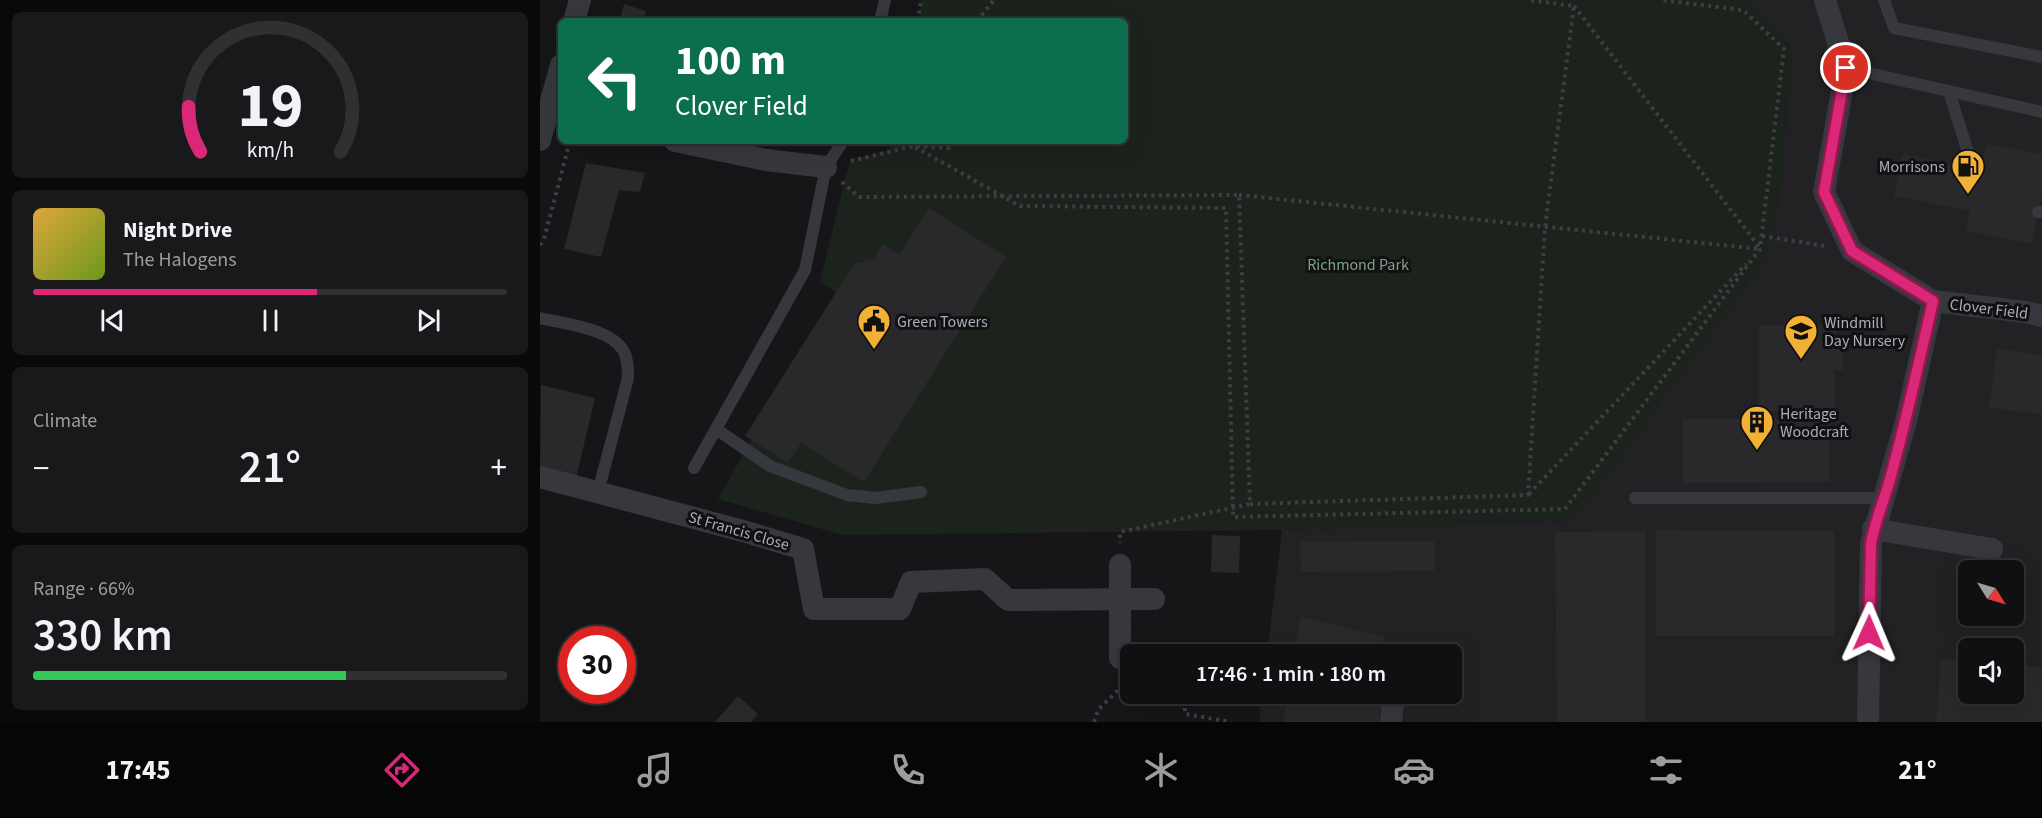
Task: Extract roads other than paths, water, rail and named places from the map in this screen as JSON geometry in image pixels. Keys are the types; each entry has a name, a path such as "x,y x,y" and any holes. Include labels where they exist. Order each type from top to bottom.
{"street":[{"path":"575,18 580,0"},
{"path":"1826,0 1846,68"},
{"name":"Clover Field","path":"1846,68 1824,192 1852,251 1933,301 2042,316"},
{"path":"540,140 549,116 558,78"},
{"path":"689,144 766,160 826,167"},
{"path":"1868,722 1873,529 1891,477 1906,421 1933,301"},
{"name":"St Francis Close","path":"540,477 803,549 814,609 900,609 911,582 985,579 1008,600 1154,599"},
{"path":"1873,529 1992,549"},
{"path":"1120,565 1120,658"},
{"path":"1391,722 1393,704"}],"lane":[{"path":"881,18 885,0"},
{"path":"1884,0 1894,28 2042,57"},
{"path":"1846,68 2042,112"},
{"path":"1949,92 1973,168"},
{"path":"694,468 805,270 826,167 841,144"},
{"path":"540,318 604,333 623,350 628,362 628,378 598,492"},
{"path":"716,429 770,466 847,495 875,498 921,492"},
{"path":"1635,498 1882,498"}],"place":[{"name":"Morrisons","path":"1968,195"},
{"name":"Green Towers","path":"874,350"},
{"name":"Windmill Day Nursery","path":"1801,360"},
{"name":"Heritage Woodcraft","path":"1757,451"}],"park label":[{"name":"Richmond Park","path":"1358,264"}]}
